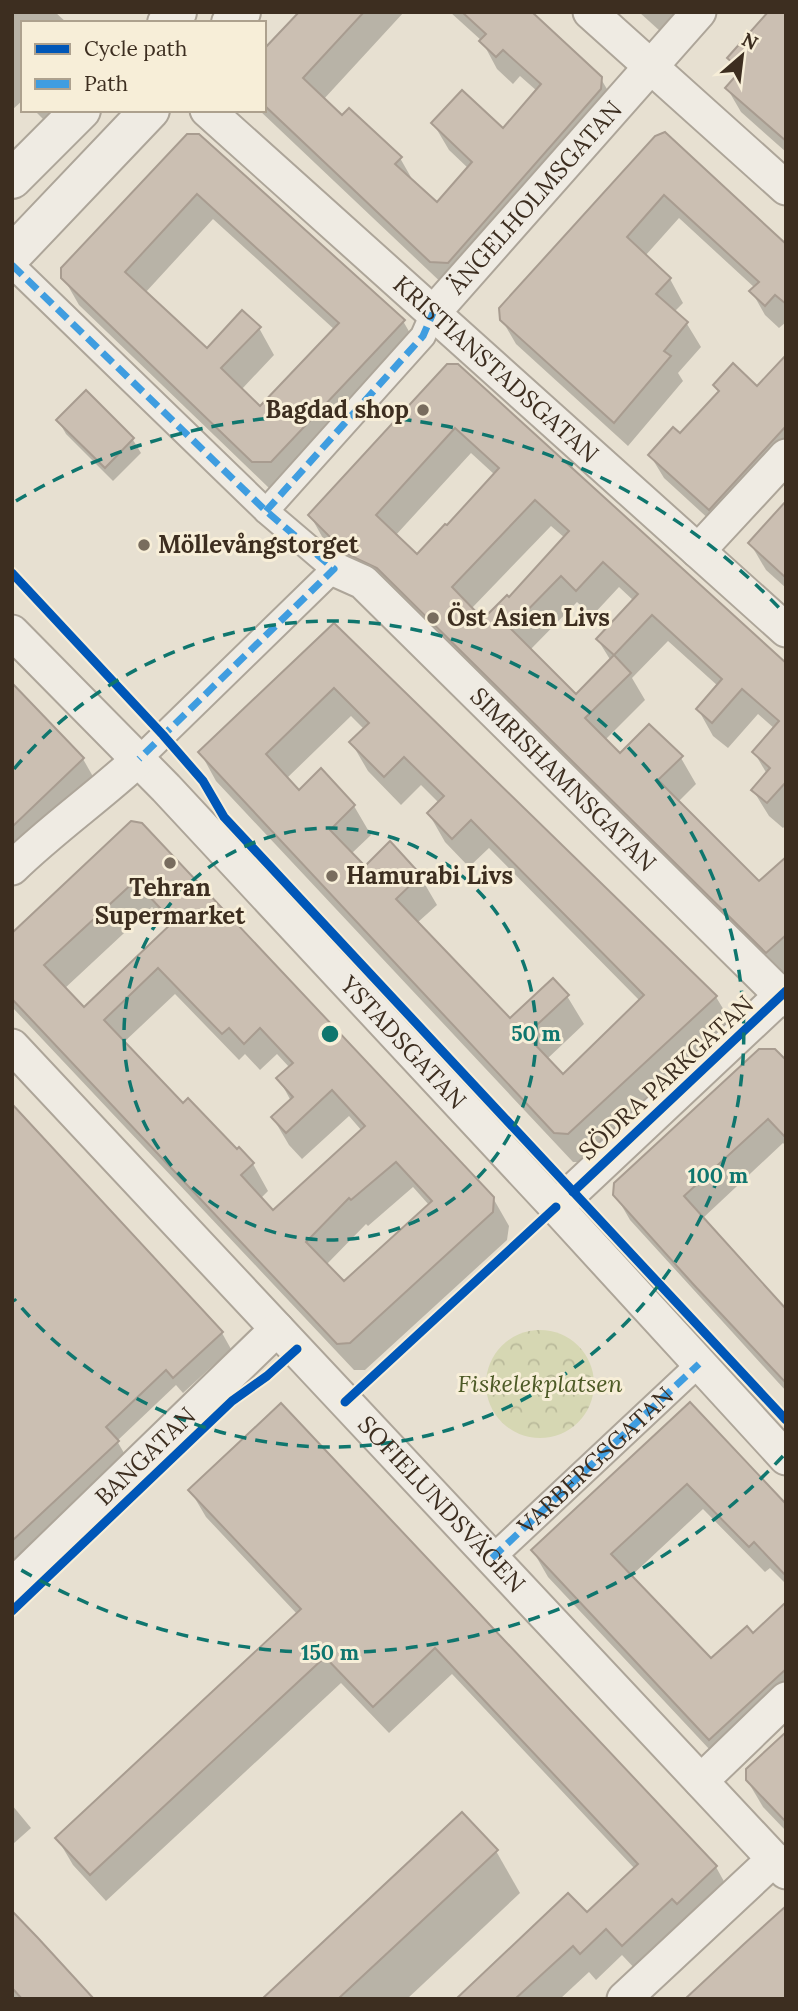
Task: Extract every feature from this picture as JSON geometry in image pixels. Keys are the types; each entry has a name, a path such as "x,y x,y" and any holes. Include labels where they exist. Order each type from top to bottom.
{"street":[{"path":"590,12 786,188"},
{"name":"ÄNGELHOLMSGATAN","path":"266,511 423,336 433,313 699,12"},
{"path":"12,179 79,112"},
{"path":"12,255 148,112"},
{"name":"KRISTIANSTADSGATAN","path":"208,112 786,631"},
{"path":"12,265 266,511 334,569 139,759 12,868"},
{"path":"698,551 786,456"},
{"name":"SIMRISHAMNSGATAN","path":"334,569 363,582 784,996"},
{"name":"YSTADSGATAN","path":"12,632 139,759 786,1458"},
{"name":"SÖDRA PARKGATAN","path":"556,1207 784,996"},
{"name":"SOFIELUNDSVÄGEN","path":"12,1046 780,1866"},
{"name":"BANGATAN","path":"12,1586 277,1329"},
{"name":"VARBERGSGATAN","path":"492,1558 699,1364"},
{"path":"701,1781 786,1699"},
{"path":"624,1999 780,1866"}],"green space":[{"name":"Fiskelekplatsen","path":"540,1330 561,1334 578,1346 590,1363 594,1384 590,1405 578,1422 561,1434 540,1438 519,1434 502,1422 490,1405 486,1384 490,1363 502,1346 519,1334"}],"building":[{"path":"299,12 364,12 303,78 342,115 349,108 402,157 395,164 437,202 472,162 431,123 462,90 503,128 541,84 503,50 496,57 479,41 486,34 462,12 532,12 602,77 601,89 448,263 430,262 266,107 266,47"},
{"path":"768,12 786,12 786,141 725,88 741,70 727,58"},
{"path":"665,132 786,244 786,304 775,295 765,306 749,291 759,282 664,195 627,237 671,278 656,294 688,322 664,351 671,356 614,423 500,320 499,308 655,136"},
{"path":"187,134 199,134 405,320 271,462 252,462 61,278 61,268","holes":["197,194 339,323 260,406 221,368 261,327 242,310 207,348 125,272"]},
{"path":"786,355 786,426 709,510 648,455 673,427 680,433 719,391 713,385 733,363 757,386"},
{"path":"447,364 458,364 786,663 786,782 767,803 751,790 770,768 752,752 779,721 742,689 712,723 696,709 722,679 652,615 614,655 631,673 585,718 620,753 649,724 683,756 658,780 759,881 786,857 786,935 766,953 377,568 347,554 308,515","holes":["455,428 499,468 417,554 376,515","535,500 569,531 509,597 507,595 483,619 452,587","603,562 638,594 596,639 614,655 576,694 510,628 561,576 576,591"]},
{"path":"86,390 134,438 105,468 56,420"},
{"path":"786,501 786,578 748,543"},
{"path":"334,623 717,996 568,1134 554,1133 198,752","holes":["334,688 369,723 349,742 384,777 404,757 444,796 427,813 452,839 471,820 644,995 563,1074 526,1035 569,995 553,978 510,1018 396,899 421,875 390,841 365,866 330,830 355,805 321,768 299,790 266,754"]},
{"path":"12,683 84,758 12,827"},
{"path":"131,821 142,823 494,1197 493,1212 350,1343 337,1344 12,999 12,933","holes":["135,881 173,922 84,1007 44,965","158,968 222,1034 229,1028 244,1044 260,1028 293,1063 276,1078 293,1097 271,1117 286,1133 332,1090 365,1126 273,1210 241,1175 254,1163 188,1098 183,1103 104,1020","396,1162 432,1201 344,1281 306,1242 349,1198 351,1200"]},
{"path":"759,1049 775,1049 786,1060 786,1138 768,1119 684,1196 786,1309 786,1383 613,1195 614,1183"},
{"path":"12,1104 223,1332 173,1378 166,1370 106,1427 119,1441 12,1541"},
{"path":"690,1402 786,1504 786,1576 754,1542 749,1547 687,1484 611,1554 711,1658 747,1626 753,1633 786,1602 786,1669 709,1740 531,1550"},
{"path":"281,1403 717,1866 677,1904 672,1899 622,1946 606,1929 580,1954 573,1946 515,1999 456,1999 568,1893 587,1912 638,1864 435,1648 373,1707 325,1657 90,1875 55,1838 301,1609 188,1490"},
{"path":"786,1732 786,1822 746,1780 746,1769"},
{"path":"462,1812 498,1850 481,1866 338,1999 262,1999"},
{"path":"786,1906 786,1999 685,1999 744,1944"},
{"path":"12,1911 94,1999 22,1999 12,1988"}],"marked path":[{"path":"12,265 266,511 334,569 139,759"},
{"path":"266,511 423,336 433,313"},
{"path":"492,1558 699,1364"}],"cycle path":[{"path":"12,573 203,781 224,817 786,1420"},
{"path":"573,1192 786,991"},
{"path":"345,1402 556,1207"},
{"path":"12,1611 232,1401 267,1376 297,1349"}],"place":[{"name":"Bagdad shop","path":"423,410"},
{"name":"Möllevångstorget","path":"144,545"},
{"name":"Öst Asien Livs","path":"433,618"},
{"name":"Tehran Supermarket","path":"170,863"},
{"name":"Hamurabi Livs","path":"332,876"}]}
